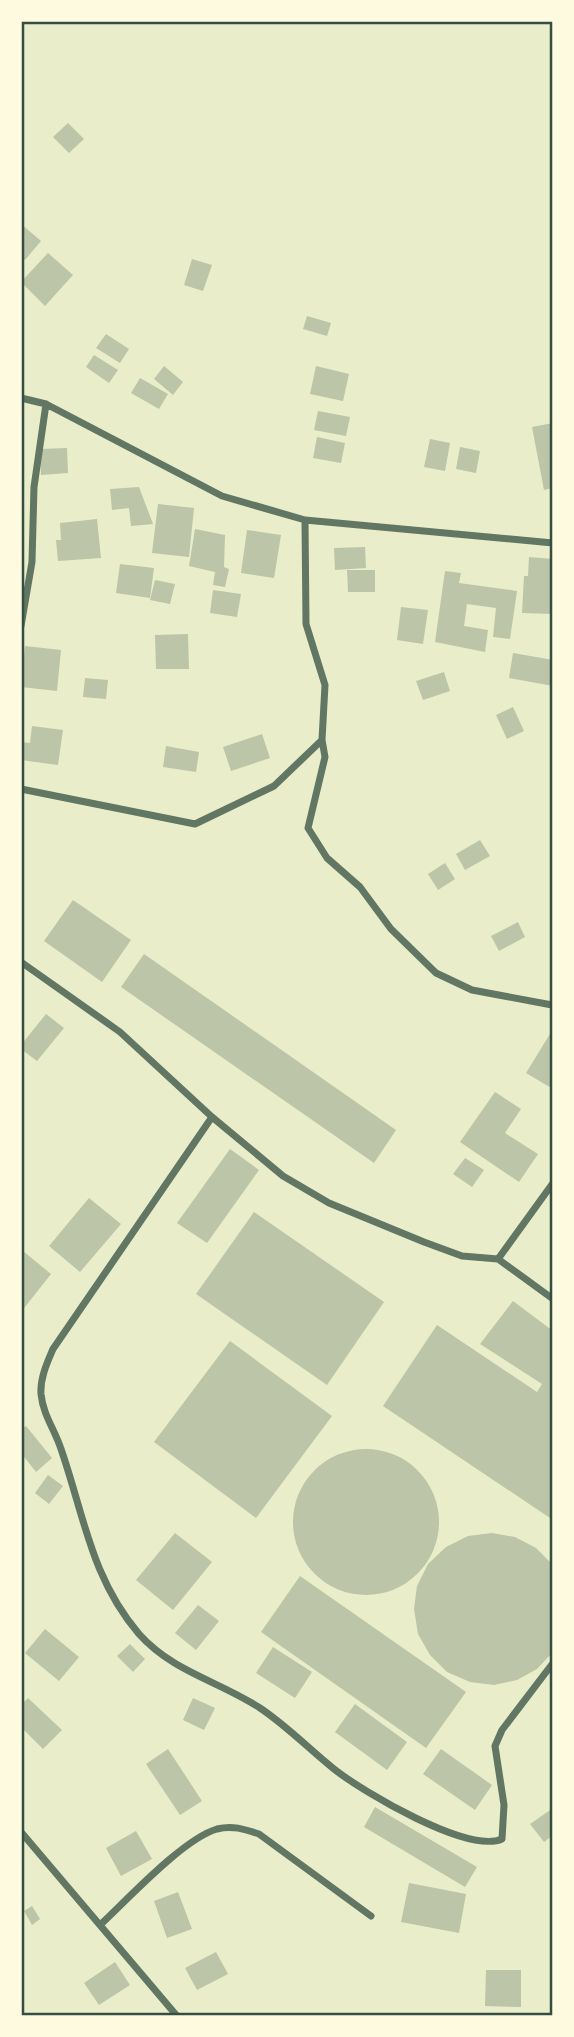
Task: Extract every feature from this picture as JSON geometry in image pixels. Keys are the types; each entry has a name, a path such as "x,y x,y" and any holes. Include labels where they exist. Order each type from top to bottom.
{"street":[{"path":"21,398 46,404 222,496 305,520 553,543"},
{"path":"21,626 32,562 34,487 46,404"},
{"path":"305,520 306,624 324,685 322,740 326,757 308,828 327,858 360,887 391,929 436,973 472,990 552,1005"},
{"path":"21,789 195,824 274,786 322,740"},
{"path":"21,962 120,1032 212,1117 283,1176 329,1203 462,1256 498,1259 553,1298"},
{"path":"212,1117 53,1349 43,1371 41,1393 46,1415 61,1447 97,1568 138,1633 172,1665 223,1685 262,1709 336,1771 400,1808 475,1841 492,1843 502,1839 504,1805 495,1746 502,1730 553,1663"},
{"path":"498,1259 553,1183"},
{"path":"100,1924 197,1837 218,1829 238,1827 259,1834 371,1916"},
{"path":"21,1832 177,2016"}],"building":[{"path":"68,123 84,139 69,153 53,137"},
{"path":"21,224 41,241 25,260 21,257"},
{"path":"48,253 73,275 45,306 21,282"},
{"path":"192,259 212,265 203,291 184,285"},
{"path":"307,316 331,323 327,336 303,329"},
{"path":"106,334 129,349 120,363 96,348"},
{"path":"94,355 118,370 109,383 86,367"},
{"path":"164,366 183,382 173,395 154,379"},
{"path":"316,366 349,374 343,401 310,394"},
{"path":"140,378 168,394 159,409 131,393"},
{"path":"318,411 350,417 346,436 314,430"},
{"path":"553,423 553,488 544,490 532,427"},
{"path":"317,437 345,443 341,463 313,458"},
{"path":"430,439 450,443 445,471 424,467"},
{"path":"460,447 480,451 476,473 456,469"},
{"path":"67,448 68,473 41,475 40,449"},
{"path":"139,487 153,524 131,526 129,508 112,510 110,489"},
{"path":"158,504 194,508 189,557 152,553"},
{"path":"97,519 101,558 58,561 56,540 61,540 60,523"},
{"path":"195,529 225,535 224,567 229,569 225,587 213,585 215,572 189,566"},
{"path":"247,530 281,535 274,578 241,573"},
{"path":"365,547 366,568 335,570 334,548"},
{"path":"529,557 553,559 553,614 522,613 524,576 528,576"},
{"path":"120,564 154,568 150,598 116,593"},
{"path":"347,570 375,570 375,592 348,592"},
{"path":"445,571 461,573 459,583 517,591 510,639 493,637 496,608 467,604 464,626 488,630 485,652 435,642"},
{"path":"155,580 175,584 170,604 150,600"},
{"path":"213,590 241,594 237,617 210,613"},
{"path":"401,607 428,610 423,644 397,640"},
{"path":"188,634 189,669 156,669 155,635"},
{"path":"25,646 61,650 57,691 21,687"},
{"path":"513,653 553,660 553,686 509,678"},
{"path":"444,672 450,691 423,700 416,681"},
{"path":"85,678 108,680 106,699 83,697"},
{"path":"513,707 524,731 507,739 496,715"},
{"path":"32,726 63,730 58,765 21,760 22,742 30,743"},
{"path":"262,734 270,758 231,771 223,747"},
{"path":"166,746 199,752 196,772 163,767"},
{"path":"480,840 490,856 465,870 456,854"},
{"path":"445,863 455,879 438,890 428,874"},
{"path":"73,900 131,940 102,982 44,941"},
{"path":"518,922 525,937 499,951 491,936"},
{"path":"144,954 396,1130 374,1163 121,987"},
{"path":"46,1014 64,1028 37,1061 21,1049 21,1045"},
{"path":"553,1029 553,1089 526,1073"},
{"path":"495,1092 521,1109 505,1133 538,1154 519,1182 460,1142"},
{"path":"230,1149 259,1170 207,1243 177,1223"},
{"path":"465,1158 484,1170 472,1187 453,1174"},
{"path":"89,1198 121,1224 80,1272 49,1246"},
{"path":"254,1212 384,1302 327,1385 196,1294"},
{"path":"23,1251 51,1274 21,1312 21,1254"},
{"path":"513,1301 553,1331 553,1520 383,1406 437,1325 537,1392 542,1384 480,1344"},
{"path":"230,1341 332,1416 256,1518 154,1442"},
{"path":"26,1426 52,1458 36,1472 21,1453 21,1430"},
{"path":"366,1449 394,1455 417,1471 433,1494 439,1522 433,1550 417,1573 394,1589 366,1595 338,1589 315,1573 299,1550 293,1522 299,1494 315,1471 338,1455"},
{"path":"48,1475 63,1486 49,1504 35,1493"},
{"path":"175,1533 212,1562 173,1610 136,1580"},
{"path":"492,1533 515,1537 536,1548 553,1565 553,1652 537,1669 517,1680 494,1685 470,1682 447,1672 430,1655 418,1634 414,1609 417,1586 428,1564 446,1547 468,1536"},
{"path":"300,1576 466,1692 426,1748 261,1632"},
{"path":"198,1605 219,1621 196,1650 175,1633"},
{"path":"45,1629 79,1657 59,1681 25,1653"},
{"path":"130,1644 145,1659 133,1672 117,1656"},
{"path":"273,1647 312,1672 295,1698 256,1673"},
{"path":"28,1698 62,1730 43,1749 21,1727 21,1705"},
{"path":"193,1698 215,1708 204,1730 183,1720"},
{"path":"355,1704 407,1742 387,1770 335,1732"},
{"path":"168,1749 202,1801 180,1815 146,1764"},
{"path":"441,1749 492,1785 475,1810 423,1774"},
{"path":"375,1807 477,1867 465,1887 364,1827"},
{"path":"553,1808 553,1835 544,1842 530,1824"},
{"path":"136,1831 152,1859 121,1876 106,1848"},
{"path":"409,1883 466,1894 459,1933 401,1922"},
{"path":"178,1892 192,1929 167,1938 154,1901"},
{"path":"32,1906 40,1919 32,1925 24,1911"},
{"path":"216,1952 228,1974 197,1990 185,1968"},
{"path":"115,1962 130,1985 99,2005 84,1983"},
{"path":"486,1970 521,1970 521,2007 485,2006"}]}
